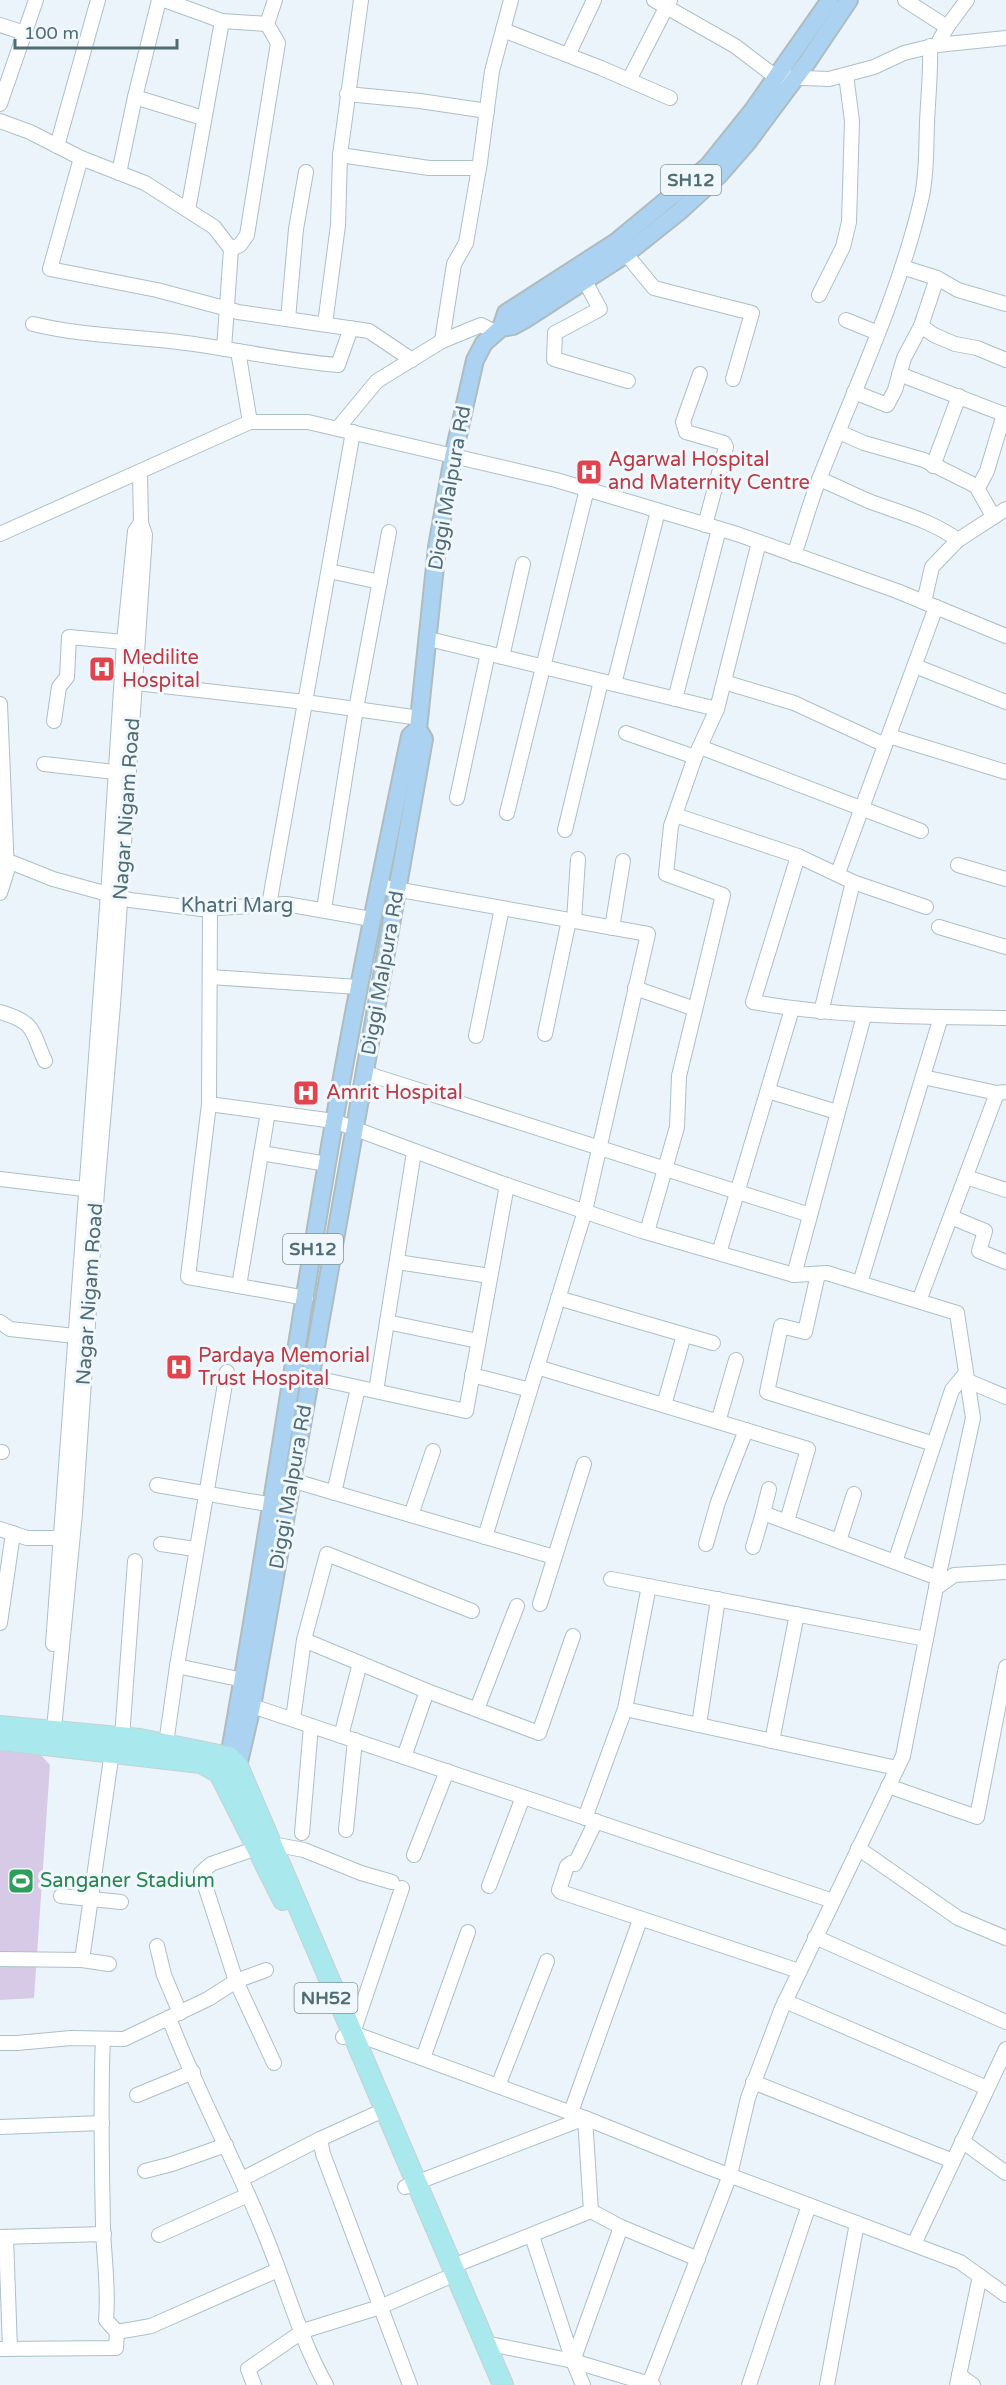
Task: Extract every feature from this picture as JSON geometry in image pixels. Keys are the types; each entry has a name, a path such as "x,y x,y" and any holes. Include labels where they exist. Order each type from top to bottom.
{"highway":[{"path":"0,1726 49,1737 117,1744 166,1744 228,1769"},
{"path":"0,1740 49,1737"},
{"path":"117,1744 228,1769"},
{"name":"NH52","path":"228,1769 265,1846 348,2035 448,2273 490,2385"},
{"name":"NH52","path":"348,2035 375,2114 411,2185"},
{"name":"NH52","path":"448,2273 485,2343 503,2385"}],"main road":[{"name":"Diggi Malpura Rd","path":"228,1769 252,1706 398,890 424,739 419,724 437,547 453,457 475,360 484,343 500,324 616,242 708,166 753,110 830,0"},
{"path":"500,324 513,326 626,254 680,211 719,175 747,143 849,0"},
{"name":"Diggi Malpura Rd","path":"228,1769 358,987 410,736 419,724"}],"street":[{"path":"0,104 36,0"},
{"path":"57,146 98,0"},
{"path":"119,173 135,97 162,0 222,21 267,24"},
{"path":"231,249 240,245 247,235 278,43 267,24 275,0"},
{"path":"325,324 338,225 340,155 361,0"},
{"path":"442,341 454,264 466,243 492,71 511,0"},
{"path":"568,55 594,0"},
{"path":"654,0 668,4 735,46 776,77 829,79 874,67 903,53 933,45 1006,38"},
{"path":"904,0 947,27"},
{"path":"794,555 819,479 902,267 922,195 927,157 927,123 933,45 967,0"},
{"path":"629,80 668,4"},
{"path":"188,210 222,21"},
{"path":"0,25 25,33"},
{"path":"503,30 670,98"},
{"path":"819,295 843,247 849,222 852,121 846,75"},
{"path":"347,94 420,101 487,111"},
{"path":"135,97 203,118"},
{"path":"0,121 30,132 81,158 145,183 214,227 231,249 228,309 231,350 250,422"},
{"path":"340,155 429,168 479,168"},
{"path":"81,158 50,269 157,290 228,309 369,331 412,360"},
{"path":"288,319 296,230 306,172"},
{"path":"626,254 654,288 752,313 733,379"},
{"path":"902,267 937,278 958,290 1006,304"},
{"path":"854,392 887,405 895,390 904,358 921,326 937,278"},
{"path":"585,281 600,309 555,333 554,359 628,381"},
{"path":"846,320 878,333"},
{"path":"33,324 67,332 170,341 310,363 338,365 351,328"},
{"path":"338,428 377,381 442,341 481,325 500,324"},
{"path":"921,326 934,335 955,344 977,348 1006,360"},
{"path":"700,374 684,428 686,432 724,443 726,447 705,525"},
{"path":"899,374 1005,415 987,471 978,488"},
{"path":"933,466 959,396"},
{"path":"0,534 250,422 308,422 556,480 719,529 930,605 1006,636"},
{"path":"269,905 353,432"},
{"path":"839,432 864,443 924,460 978,488 993,516"},
{"path":"140,473 141,523"},
{"path":"819,479 945,530 958,540"},
{"path":"507,813 587,489"},
{"path":"838,873 915,666 930,605 933,567 958,540 1006,509"},
{"path":"565,830 658,511"},
{"name":"Nagar Nigam Road","path":"114,895 115,772 123,642 135,531 141,523"},
{"name":"Nagar Nigam Road","path":"49,1737 75,1513 91,1189 114,895 136,683 145,535 141,523"},
{"path":"675,699 719,529"},
{"path":"324,909 356,709 389,532"},
{"path":"647,1232 677,1127 679,1076 723,895 666,874 671,826 697,752 717,709 759,542"},
{"path":"457,798 495,655 523,564"},
{"path":"328,571 380,582"},
{"path":"54,721 59,687 67,677 69,637 123,642"},
{"path":"429,639 717,709"},
{"path":"915,666 1006,702"},
{"path":"724,682 794,703 887,741 1006,772"},
{"path":"136,683 356,709 419,724"},
{"path":"0,705 3,863 7,871 0,893"},
{"path":"626,733 697,752 921,831"},
{"path":"45,764 115,772"},
{"path":"675,815 798,856 853,882 926,907"},
{"path":"798,856 753,1002 792,1009 864,1016 1006,1018"},
{"path":"545,1034 572,920 578,859"},
{"path":"612,928 623,861"},
{"name":"Khatri Marg","path":"3,863 130,900 210,909 286,904 372,919"},
{"path":"958,865 1006,879"},
{"path":"821,1012 853,882"},
{"path":"378,886 648,934 585,1211 485,1537"},
{"path":"476,1036 502,908"},
{"path":"210,909 209,1104 188,1276 306,1299"},
{"path":"939,927 1006,947"},
{"path":"210,977 358,987"},
{"path":"636,988 695,1009"},
{"path":"720,1253 792,1009"},
{"path":"0,1011 28,1024 34,1031 45,1061"},
{"path":"794,1275 864,1016"},
{"path":"860,1283 941,1017"},
{"path":"365,1073 810,1215"},
{"path":"919,1301 966,1177 1002,1092 923,1077"},
{"path":"768,1091 837,1112"},
{"path":"209,1104 334,1121 507,1185 647,1232 794,1275 826,1273 957,1313 973,1418 903,1756 785,2001 747,2098 730,2175 651,2384 573,2361 485,2343"},
{"path":"239,1286 268,1112"},
{"path":"376,1392 414,1152"},
{"path":"261,1153 327,1164"},
{"path":"966,1177 1006,1190"},
{"path":"0,1179 91,1189"},
{"path":"311,1377 466,1411 507,1185"},
{"name":"Nagar Nigam Road","path":"49,1737 60,1538 75,1336 91,1189"},
{"path":"951,1217 985,1231 979,1251 1006,1262"},
{"path":"397,1262 490,1276"},
{"path":"818,1274 805,1332 781,1326 767,1392 934,1444"},
{"path":"558,1298 713,1343"},
{"path":"0,1322 10,1329 75,1336"},
{"path":"387,1322 478,1341"},
{"path":"664,1405 684,1335"},
{"path":"718,1422 736,1360"},
{"path":"537,1367 808,1449 787,1521"},
{"path":"166,1744 195,1550 227,1372"},
{"path":"472,1375 530,1389"},
{"path":"895,1562 952,1390 967,1377"},
{"path":"967,1377 1006,1397"},
{"path":"334,1493 358,1388"},
{"path":"706,1544 718,1502 746,1430"},
{"path":"411,1515 433,1451"},
{"path":"540,1604 584,1464"},
{"path":"291,1480 554,1557"},
{"path":"157,1485 273,1505"},
{"path":"753,1547 769,1489"},
{"path":"839,1541 854,1494"},
{"path":"763,1514 895,1562 937,1583"},
{"path":"0,1623 6,1531 27,1538 60,1538"},
{"path":"161,1544 195,1550"},
{"path":"293,1719 304,1640 327,1554 472,1611"},
{"path":"81,1960 117,1744 135,1562"},
{"path":"937,1583 954,1575 1006,1572"},
{"path":"610,1579 926,1639"},
{"path":"649,1586 625,1709 590,1819 580,1866 571,1863 567,1866 559,1890 640,1920 799,1971"},
{"path":"699,1725 718,1599"},
{"path":"477,1709 518,1606"},
{"path":"772,1741 797,1614"},
{"path":"304,1640 427,1691 539,1733 573,1636"},
{"path":"340,1736 360,1663"},
{"path":"177,1666 243,1680"},
{"path":"888,1786 977,1817 1006,1667"},
{"path":"404,1756 427,1691"},
{"path":"252,1706 833,1901"},
{"path":"625,1709 897,1768"},
{"path":"302,1833 311,1726"},
{"path":"346,1830 355,1740"},
{"path":"414,1855 447,1771"},
{"path":"489,1886 524,1797"},
{"path":"274,2064 236,1982 201,1873 211,1864 265,1846 304,1850 397,1885 348,2035 423,2058 570,2112 960,2262 1006,2295"},
{"path":"858,1848 958,1918 1006,1938"},
{"path":"61,1896 121,1902"},
{"path":"570,2112 640,1920"},
{"path":"423,2058 468,1932"},
{"path":"815,1937 1006,2022"},
{"path":"157,1946 193,2072 242,2180 312,2357 326,2385"},
{"path":"0,1959 81,1960 109,1964"},
{"path":"498,2086 547,1961"},
{"path":"0,2043 71,2038 124,2039 236,1982 266,1970"},
{"path":"785,2001 987,2088"},
{"path":"103,2039 104,2234 108,2299 106,2320 117,2332 116,2348 5,2349 3,2237 104,2234"},
{"path":"914,2244 1006,2049"},
{"path":"137,2095 193,2072"},
{"path":"753,2082 953,2161"},
{"path":"242,2180 320,2139 375,2114"},
{"path":"411,2185 585,2118"},
{"path":"585,2118 591,2211"},
{"path":"0,2127 102,2123"},
{"path":"320,2139 323,2154 410,2385"},
{"path":"962,2141 1006,2173"},
{"path":"145,2171 226,2145"},
{"path":"159,2235 248,2196"},
{"path":"749,2385 809,2205"},
{"path":"591,2211 621,2227 698,2259"},
{"path":"254,2385 248,2369 303,2331 380,2307 448,2273 591,2211"},
{"path":"827,2385 857,2223"},
{"path":"573,2361 621,2227"},
{"path":"532,2236 583,2385"},
{"path":"117,2332 151,2326 278,2270"},
{"path":"973,2385 958,2380 980,2276"}],"shaded area":[{"name":"Sanganer Stadium","path":"0,1750 41,1755 50,1765 34,1998 0,2000"}],"place":[{"name":"Agarwal Hospital and Maternity Centre","path":"589,472"},
{"name":"Medilite Hospital","path":"102,669"},
{"name":"Amrit Hospital","path":"306,1093"},
{"name":"Pardaya Memorial Trust Hospital","path":"179,1367"},
{"name":"Sanganer Stadium","path":"21,1881"}]}
